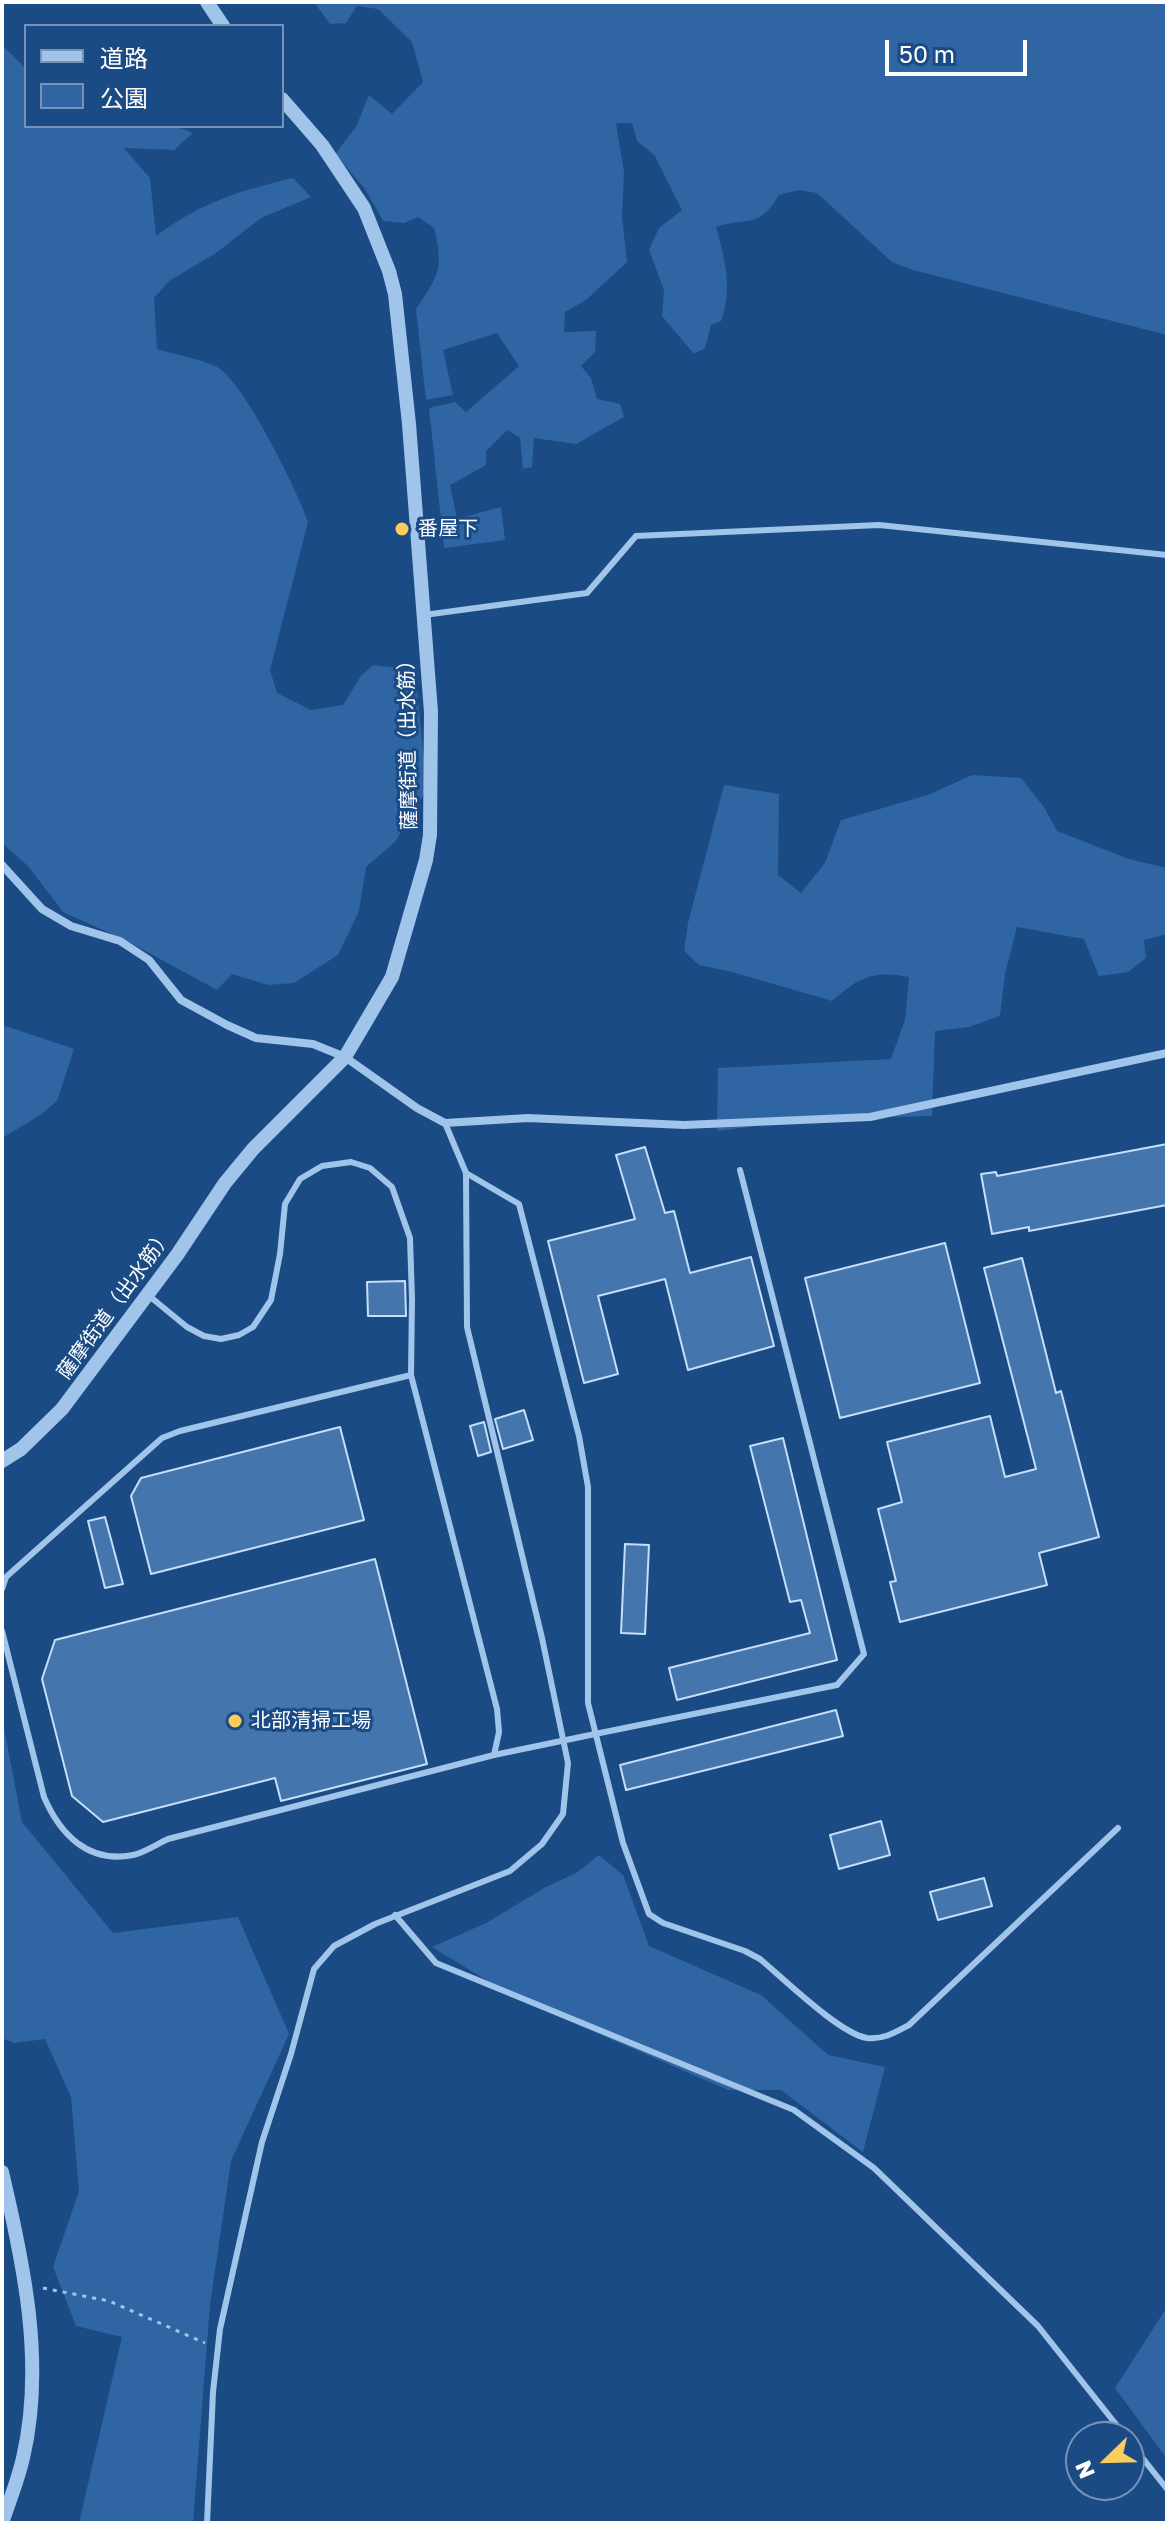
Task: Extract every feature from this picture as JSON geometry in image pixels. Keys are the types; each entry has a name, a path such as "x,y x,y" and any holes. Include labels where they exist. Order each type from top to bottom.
{"street":[{"path":"207,2 222,24"},
{"name":"薩摩街道（出水筋）","path":"2,1461 21,1449 62,1409 148,1295 225,1183 253,1149 345,1057 392,977 426,860 430,835 432,750 424,615 399,322 389,271 364,208 322,145 284,101"},
{"path":"2,865 42,909 71,926 120,941 149,960 181,1000 256,1038 313,1044 345,1057 417,1108 445,1123 528,1118 684,1125 870,1117 1167,1053"},
{"path":"2,2172 32,2339 32,2401 23,2459 2,2523"}],"lane":[{"path":"424,615 587,593 636,536 879,525 1167,555"},
{"path":"207,2523 220,2329 262,2142 291,2054 314,1969 334,1946 395,1915 510,1871 542,1844 563,1814 568,1763 467,1327 466,1173 445,1123"},
{"path":"148,1295 187,1327 204,1336 221,1339 239,1335 253,1327 271,1300 285,1204 292,1189 310,1172 340,1162 360,1165 383,1177 392,1187 410,1238 411,1375 497,1709 499,1732 494,1755"},
{"path":"2,1631 44,1797 53,1819 68,1838 90,1851 133,1855 168,1839 494,1755 837,1685 864,1654 740,1170"},
{"path":"466,1173 519,1204 579,1436 588,1487 588,1703 623,1843 649,1914 663,1923 760,1959 849,2033 878,2038 909,2025 1118,1828"},
{"path":"2,1589 6,1577 162,1438 411,1375"},
{"path":"395,1915 436,1963 794,2110 874,2168 1038,2326 1114,2421"},
{"path":"1145,2461 1167,2489"}],"path":[{"path":"23,2285 109,2301 218,2348"}],"green space":[{"path":"314,2 1167,2 1167,335 892,262 817,193 799,190 779,195 759,218 716,227 726,274 725,309 721,321 711,325 705,348 694,354 662,316 664,290 649,250 659,228 682,210 655,156 637,141 632,123 616,123 624,172 622,217 627,262 586,300 565,312 564,332 596,331 595,352 581,366 591,378 597,399 620,404 624,417 576,444 534,438 532,467 523,469 520,438 507,430 486,451 486,465 450,485 457,519 501,507 505,540 444,548 429,408 455,402 466,412 519,366 497,333 443,350 453,395 426,400 416,309 430,288 439,262 434,228 418,217 404,223 383,221 365,189 335,154 356,127 369,95 392,114 423,82 412,42 378,9 357,6 346,23 330,24"},
{"path":"2,45 24,67 24,128 180,128 193,133 174,150 124,148 150,178 156,236 205,206 273,183 293,178 311,197 261,218 216,253 169,281 154,298 157,349 210,364 228,376 255,414 308,522 270,670 277,693 311,710 343,705 361,676 373,665 415,670 427,789 395,842 366,867 359,911 338,955 294,983 268,985 232,974 217,990 127,941 63,912 28,866 2,843"},
{"path":"972,775 1021,778 1044,807 1057,831 1129,859 1167,868 1167,934 1144,940 1146,958 1128,972 1099,976 1084,939 1017,927 1005,974 1000,1016 969,1027 935,1031 932,1116 809,1119 717,1131 718,1068 891,1059 905,1020 909,977 875,975 858,981 832,1001 699,965 684,951 688,923 724,785 779,794 778,875 801,893 825,863 841,820 928,795"},
{"path":"2,1025 74,1049 57,1101 4,1137 2,1143"},
{"path":"2,1718 22,1822 113,1933 238,1917 289,2034 231,2161 210,2305 193,2523 79,2523 122,2337 76,2326 53,2267 79,2191 71,2097 45,2039 14,2043 2,2038"},
{"path":"599,1855 623,1875 649,1946 761,1995 828,2055 885,2067 863,2152 781,2090 728,2090 514,1997 432,1947 486,1923 576,1873"},
{"path":"1167,2307 1167,2459 1145,2429 1145,2421 1139,2421 1115,2388"}],"building":[{"path":"1167,1144 1167,1205 1029,1231 1029,1227 992,1234 981,1174 996,1172 997,1176"},
{"path":"645,1147 665,1213 674,1211 690,1273 751,1257 774,1346 688,1370 665,1279 598,1296 618,1374 584,1383 548,1241 635,1219 616,1155"},
{"path":"945,1243 980,1383 840,1418 805,1278"},
{"path":"1022,1258 1056,1393 1061,1391 1099,1537 1039,1553 1047,1585 900,1622 890,1582 896,1581 878,1509 902,1502 887,1442 990,1416 1005,1477 1036,1469 984,1268"},
{"path":"405,1281 406,1316 368,1316 367,1282"},
{"path":"524,1410 533,1440 503,1449 495,1419"},
{"path":"484,1422 491,1452 478,1456 470,1426"},
{"path":"340,1427 364,1520 151,1574 131,1496 141,1478"},
{"path":"783,1438 837,1660 677,1700 669,1668 810,1633 801,1600 790,1602 750,1446"},
{"path":"105,1517 123,1584 105,1588 88,1521"},
{"path":"625,1544 649,1545 645,1634 621,1633"},
{"name":"北部清掃工場","path":"375,1559 427,1764 281,1801 275,1778 103,1822 72,1796 42,1679 55,1640"},
{"path":"836,1710 843,1736 626,1790 620,1765"},
{"path":"881,1821 890,1855 839,1869 830,1835"},
{"path":"984,1878 992,1906 938,1920 930,1892"}],"place":[{"name":"番屋下","path":"402,529"},
{"name":"北部清掃工場","path":"235,1721"}]}
